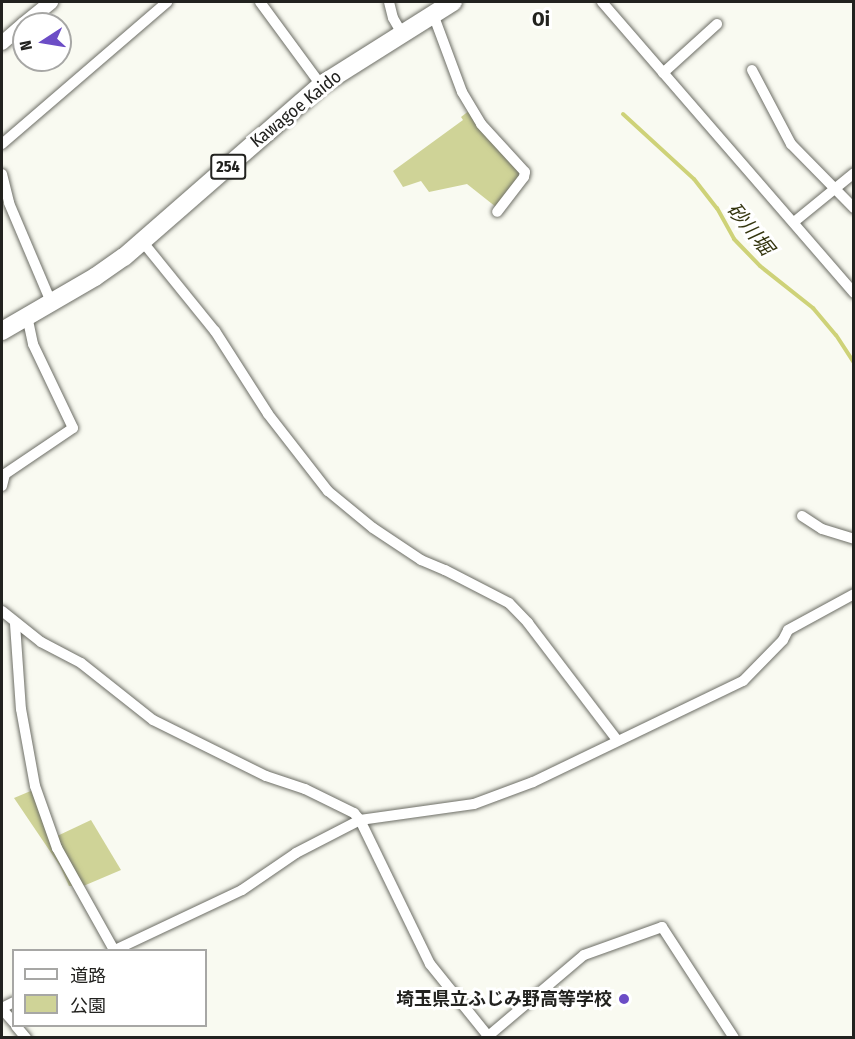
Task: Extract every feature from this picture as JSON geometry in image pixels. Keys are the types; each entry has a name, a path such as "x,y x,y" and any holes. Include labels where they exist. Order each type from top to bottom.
{"highway":[{"name":"Kawagoe Kaido","path":"2,331 95,277 142,241 321,85 401,32 453,2"}],"street":[{"path":"39,12 51,2"},
{"path":"2,144 167,2"},
{"path":"260,2 321,85"},
{"path":"388,2 401,32"},
{"path":"602,2 854,293"},
{"path":"433,14 462,92 481,124 525,172 524,177 497,212"},
{"path":"663,73 717,24"},
{"path":"752,70 791,144 854,208"},
{"path":"794,222 854,173"},
{"path":"2,174 9,203 51,302"},
{"path":"142,241 215,331 268,414 328,491 373,528 421,561 445,570 508,603 528,623 617,740"},
{"path":"2,486 3,473 73,428 33,344 27,316"},
{"path":"802,516 822,529 854,539"},
{"path":"118,949 242,890 296,854 360,820 474,804 533,782 743,681 783,640 788,630 854,594"},
{"path":"2,611 15,624 81,663 153,720 266,776 304,789 344,808 360,820 430,964 487,1037 584,956 662,927 734,1038"},
{"path":"15,624 21,710 34,786 57,848 113,949"},
{"path":"2,1009 12,1021"}],"green space":[{"path":"470,110 519,169 519,176 496,207 467,184 429,192 421,181 403,187 393,171 463,120 461,117"},
{"path":"33,790 75,886 69,886 60,866 14,798"},
{"path":"91,820 121,870 81,887 55,837"}],"waterway":[{"name":"砂川堀","path":"623,114 694,179 717,208 734,239 760,266 813,308 836,335 854,363"}],"place":[{"name":"埼玉県立ふじみ野高等学校","path":"624,999"}],"district":[{"name":"Oi","path":"541,19"}]}
